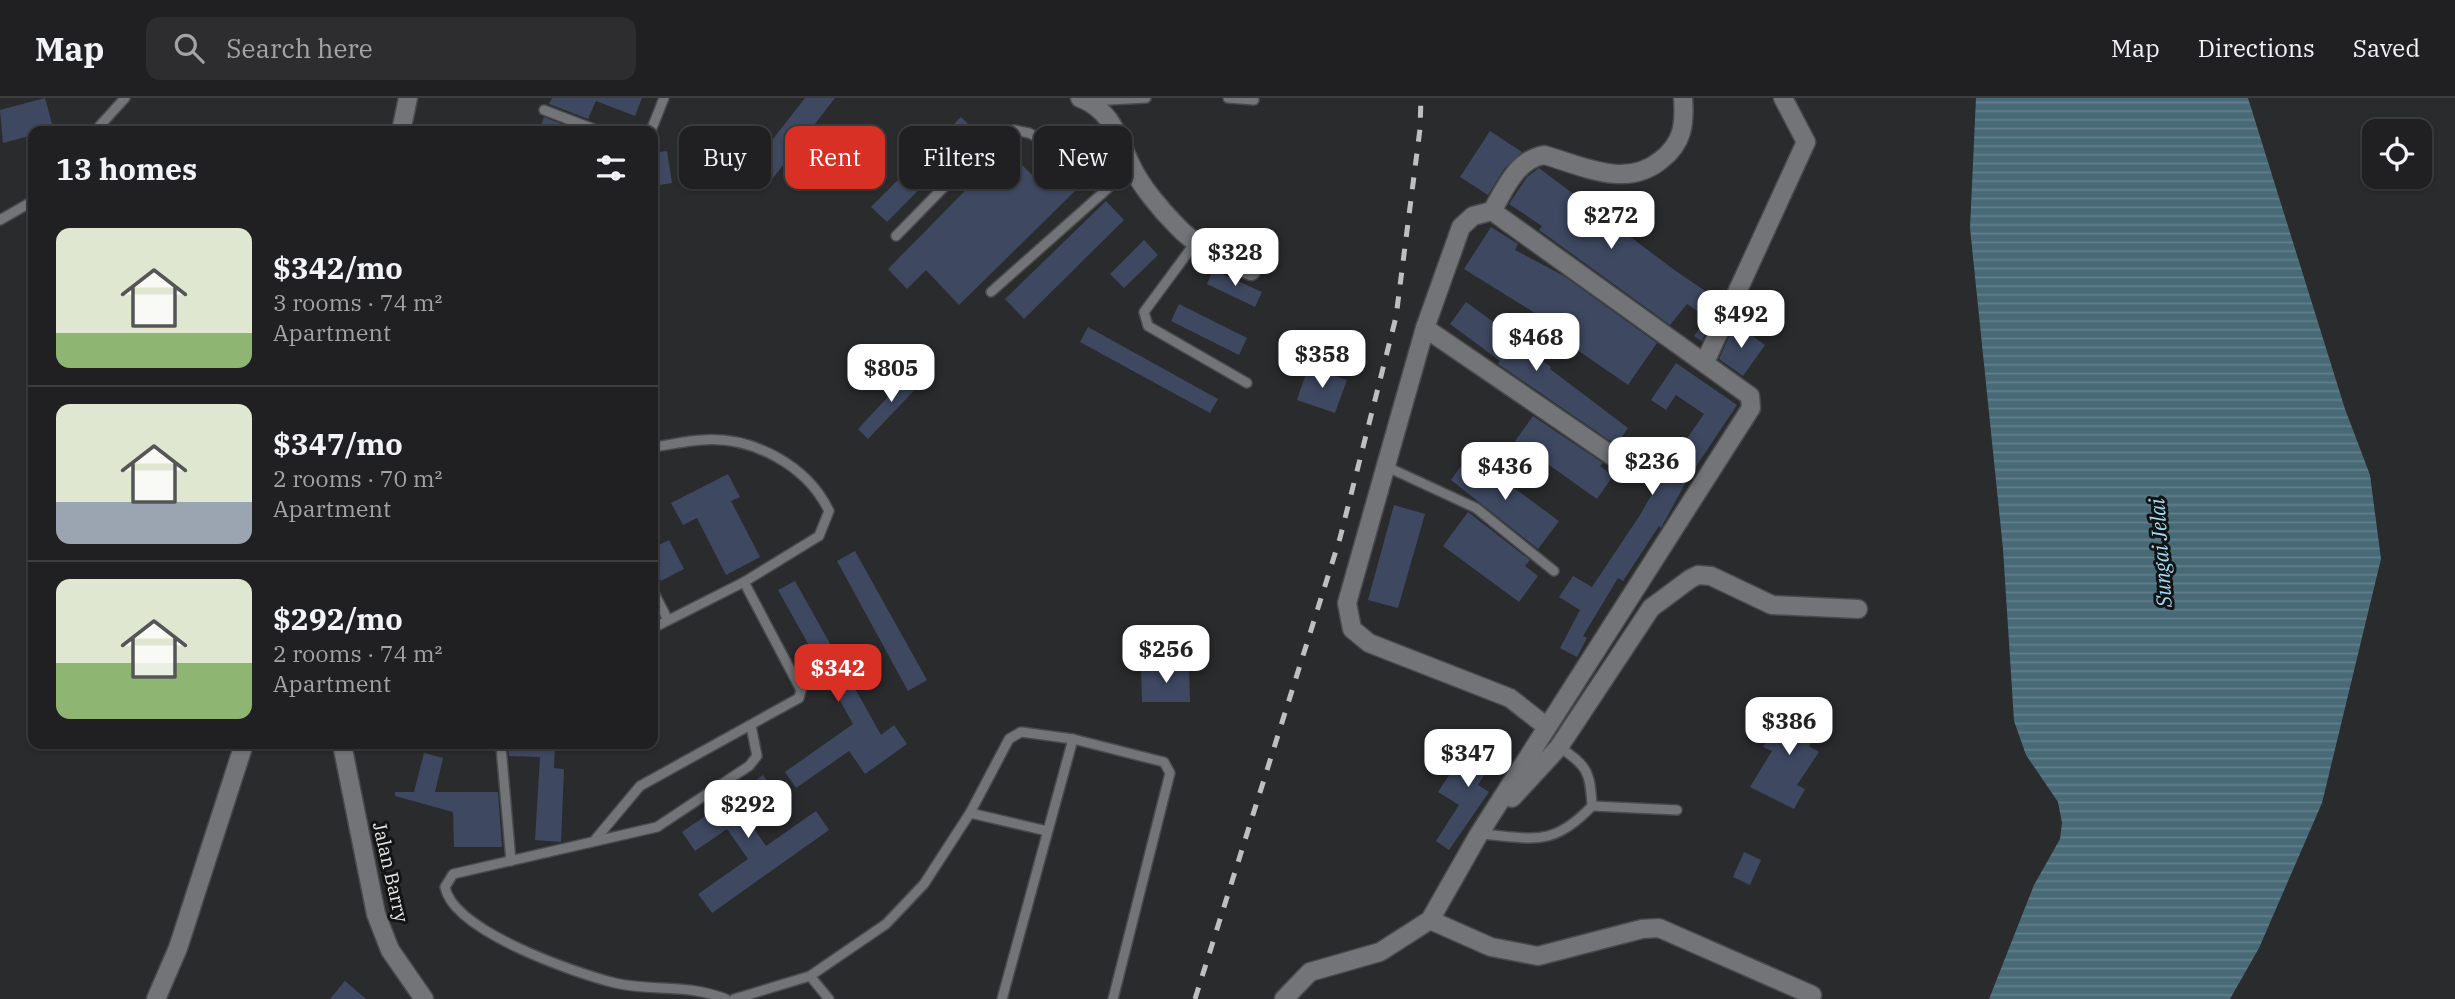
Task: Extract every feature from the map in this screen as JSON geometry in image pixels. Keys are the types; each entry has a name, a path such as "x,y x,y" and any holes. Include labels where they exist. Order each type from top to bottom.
{"street":[{"path":"402,126 408,98"},
{"path":"1547,727 1510,698 1369,643 1352,629 1347,603 1425,328 1461,227 1473,216 1492,211 1516,171 1536,156 1544,155 1619,176 1643,173 1678,145 1683,129 1683,98"},
{"path":"1705,362 1806,142 1783,98"},
{"path":"1085,100 1116,126"},
{"path":"1132,167 1175,224 1195,243 1251,271"},
{"path":"1284,999 1310,972 1380,952 1430,920 1479,834 1748,417 1750,396 1492,211"},
{"path":"1425,328 1630,468"},
{"path":"1479,834 1559,747 1651,608 1698,575 1711,576 1772,605 1857,609"},
{"path":"156,999 178,948 242,749"},
{"name":"Jalan Barry","path":"343,749 376,914 390,950 424,999"},
{"path":"1430,920 1491,947 1538,956 1642,929 1659,928 1812,995"}],"lane":[{"path":"100,126 125,98"},
{"path":"653,126 664,98"},
{"path":"1085,100 1146,98"},
{"path":"1228,98 1254,100"},
{"path":"544,110 586,126"},
{"path":"896,236 992,138 1014,130 1034,136"},
{"path":"991,292 1104,189"},
{"path":"0,220 28,204"},
{"path":"1195,243 1144,313 1148,327 1247,383"},
{"path":"658,446 703,440 743,444 777,456 795,468 829,510 828,520 819,536 744,582 658,625"},
{"path":"1385,466 1476,508 1554,571"},
{"path":"594,842 640,786 799,698 800,690 744,582"},
{"path":"658,601 668,620"},
{"path":"726,999 700,989 617,984 575,971 486,931 463,914 447,896 448,879 453,874 657,827 749,766 757,756 751,726"},
{"path":"734,999 810,976 886,924 924,884 970,813 1009,739 1021,732 1073,739 1164,762 1170,773 1113,999"},
{"path":"1002,999 1073,739"},
{"path":"1479,834 1545,839 1573,826 1592,806 1590,776 1580,761 1559,747"},
{"path":"501,749 511,861"},
{"path":"1592,806 1677,810"},
{"path":"970,813 1046,831"},
{"path":"810,976 829,999"}],"water":[{"name":"Sungai Jelai","path":"1976,98 2248,98 2345,409 2370,475 2381,559 2322,803 2259,948 2230,999 1989,999 2034,885 2060,839 2062,823 2058,802 2026,755 2014,721 2003,549 1970,228"}],"building":[{"path":"45,98 53,126 28,126 28,136 3,143 0,110"},
{"path":"552,98 642,98 635,116 596,101 588,119 549,104"},
{"path":"805,98 835,98 813,126 785,126 785,163 771,181 771,141"},
{"path":"544,117 567,126 541,126"},
{"path":"961,117 970,126 952,126"},
{"path":"1490,131 1522,152 1504,169 1488,195 1460,177"},
{"path":"667,151 672,183 658,185 658,152"},
{"path":"1020,163 1034,177 1034,189 1077,189 959,305 926,270 907,289 888,269 967,189 1020,189"},
{"path":"1539,168 1720,301 1702,341 1694,336 1707,318 1687,304 1670,325 1539,230 1542,226 1509,204 1527,177"},
{"path":"899,179 899,189 920,189 887,222 871,207"},
{"path":"1106,201 1124,220 1024,319 1005,299"},
{"path":"1491,227 1518,244 1515,250 1564,276 1657,343 1628,385 1534,320 1538,315 1464,269"},
{"path":"1144,240 1158,255 1124,288 1110,274"},
{"path":"1213,270 1262,292 1255,307 1207,284"},
{"path":"1466,302 1503,329 1501,332 1551,367 1550,369 1628,428 1616,445 1498,364 1500,361 1450,324"},
{"path":"1179,304 1247,338 1239,355 1171,321"},
{"path":"1735,323 1765,345 1743,376 1719,359"},
{"path":"1088,327 1218,399 1210,413 1080,342"},
{"path":"1676,363 1737,405 1687,480 1661,528 1659,526 1623,581 1618,578 1583,636 1587,638 1577,657 1560,648 1580,610 1559,597 1573,576 1592,587 1640,515 1679,446 1681,447 1704,414 1676,395 1666,410 1651,400"},
{"path":"1308,367 1347,380 1335,413 1297,400"},
{"path":"913,370 924,380 868,439 858,429"},
{"path":"1533,416 1603,463 1600,466 1613,476 1597,499 1515,441"},
{"path":"1469,455 1559,521 1538,549 1451,480"},
{"path":"728,474 740,497 731,501 760,557 726,575 697,518 683,525 671,503"},
{"path":"1394,505 1425,514 1398,608 1368,600"},
{"path":"1468,512 1530,560 1525,566 1538,576 1519,602 1443,546"},
{"path":"669,540 684,569 661,581 658,575 658,546"},
{"path":"855,551 927,680 908,691 837,561"},
{"path":"795,581 881,735 894,725 907,744 865,774 849,751 796,788 785,772 853,724 778,590"},
{"path":"1189,668 1190,702 1142,702 1141,669"},
{"path":"1795,703 1824,720 1809,746 1819,752 1797,785 1805,789 1794,809 1750,787 1772,751 1763,747 1774,728 1780,731"},
{"path":"1484,734 1503,746 1478,785 1489,792 1449,850 1436,841 1459,805 1438,792 1453,769 1459,773"},
{"path":"508,749 555,749 554,768 564,769 561,842 535,840 540,757 509,756"},
{"path":"424,753 443,758 435,792 498,792 502,847 454,847 453,812 395,796 395,792 414,792"},
{"path":"763,775 776,794 745,816 766,846 816,811 829,830 712,913 698,894 748,859 727,829 695,851 682,832 714,810 708,802 726,789 732,797"},
{"path":"1744,852 1761,860 1750,885 1733,877"},
{"path":"345,981 366,999 330,999"}],"railway":[{"path":"1195,999 1340,538 1396,317 1420,129 1421,98"}]}
